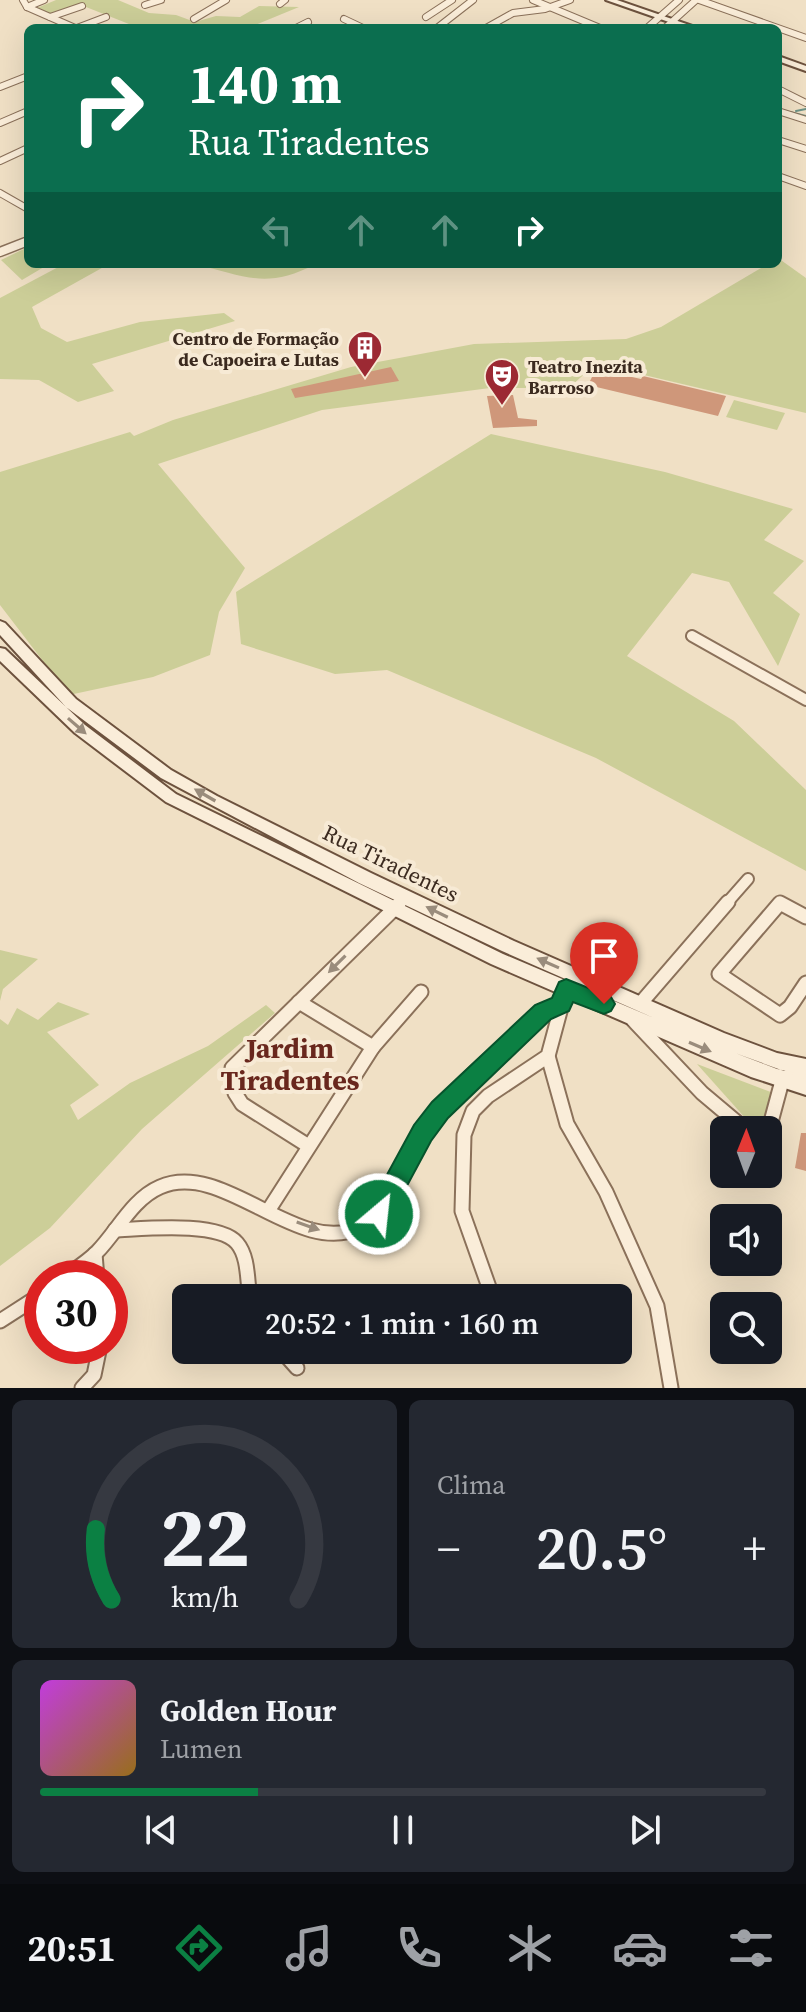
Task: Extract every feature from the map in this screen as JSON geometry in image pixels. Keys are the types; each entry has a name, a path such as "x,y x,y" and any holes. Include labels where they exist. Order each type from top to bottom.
{"street":[{"path":"25,3 44,0"},
{"path":"145,5 161,0"},
{"path":"194,19 226,0"},
{"path":"426,17 452,0"},
{"path":"442,24 473,0"},
{"path":"527,0 590,24"},
{"path":"527,0 540,10 572,24"},
{"path":"493,24 509,15 549,8 570,0"},
{"path":"610,0 682,24"},
{"path":"652,24 679,0"},
{"path":"670,24 697,0 766,24"},
{"path":"25,3 67,24"},
{"path":"50,17 82,6"},
{"path":"87,24 106,17"},
{"path":"344,19 355,24"},
{"path":"782,30 806,38"},
{"path":"782,60 806,69"},
{"path":"0,87 24,78"},
{"path":"782,92 803,105"},
{"path":"782,112 806,120"},
{"path":"0,123 24,113"},
{"path":"782,141 806,149"},
{"path":"0,161 24,150"},
{"path":"18,153 24,156"},
{"path":"782,177 806,186"},
{"path":"0,193 24,207"},
{"path":"0,252 24,243"},
{"name":"Rua Tiradentes","path":"0,626 60,702"},
{"path":"692,636 806,700"},
{"name":"Rua Tiradentes","path":"0,653 60,702 166,774 359,884 782,1081 806,1087"},
{"path":"634,1010 748,879"},
{"path":"307,1145 242,1104 235,1093 232,1068 400,903"},
{"name":"Rua Tiradentes","path":"400,903 564,996 634,1010 754,1053 806,1067"},
{"path":"806,917 780,903 719,974 778,1015 790,1007 806,983"},
{"path":"268,1211 307,1145 373,1047 421,992"},
{"path":"564,996 548,1056 567,1124 606,1192 657,1306 671,1388"},
{"path":"87,1260 146,1197 162,1186 176,1182 205,1186 326,1232 350,1232 368,1223 386,1205 405,1162 440,1110 543,1012 564,996"},
{"path":"299,1002 373,1047"},
{"name":"Rua Tiradentes","path":"634,1010 702,1093 729,1116"},
{"path":"754,1053 782,1081"},
{"path":"488,1284 462,1211 464,1135 473,1111 488,1096 548,1056"},
{"path":"773,1116 782,1081 787,1075 806,1076"},
{"path":"115,1230 200,1230 228,1236 236,1242 241,1252 247,1284"},
{"path":"95,1254 96,1260"},
{"path":"0,1321 24,1306"},
{"path":"82,1388 94,1375 96,1364"},
{"path":"293,1364 297,1368"}],"green space":[{"path":"56,0 118,0 149,13 176,15 195,22 216,16 240,17 259,6 299,7 258,24 129,24 81,5 53,15 37,8"},
{"path":"24,249 24,268 42,268 22,280 1,260"},
{"path":"782,261 806,278 806,413 593,366 569,388 490,388 322,410 158,464 245,568 219,612 210,655 153,677 69,695 0,605 0,472 130,432 134,436 173,420 351,367 474,344 626,339 661,327 761,268 782,268"},
{"path":"56,268 102,268 32,307 41,328 67,342 140,322 224,313 235,321 92,364 114,391 78,402 39,380 0,379 0,298"},
{"path":"210,268 307,268 269,279"},
{"path":"734,400 785,413 777,430 726,417"},
{"path":"491,434 665,472 793,509 764,540 804,561 773,593 800,614 778,666 729,582 692,573 627,656 734,721 806,790 806,871 596,758 387,670 335,674 241,644 236,592"},
{"path":"0,950 38,959 3,989 0,1001"},
{"path":"58,1002 90,1014 47,1032 99,1085 70,1105 78,1120 130,1083 208,1046 266,1005 275,1013 142,1129 50,1228 0,1266 0,1019 8,1025 17,1008 38,1020"},
{"path":"697,1064 776,1094 768,1116 743,1116"}],"building":[{"name":"Centro de Formação de Capoeira e Lutas","path":"391,367 399,381 295,398 291,389"},
{"path":"596,369 641,379 643,376 726,396 718,416 588,385"},
{"name":"Teatro Inezita Barroso","path":"513,395 518,418 537,420 537,426 493,428 487,396"},
{"path":"801,1133 806,1133 806,1171 795,1168"}],"waterway":[{"path":"796,111 806,109"},
{"path":"790,112 806,116"}],"place":[{"name":"Centro de Formação de Capoeira e Lutas","path":"365,379"},
{"name":"Teatro Inezita Barroso","path":"502,407"}],"district":[{"name":"Jardim Tiradentes","path":"290,1064"}],"route":[{"path":"379,1214 422,1133 463,1085 543,1012 561,1004 566,989 604,1004"}]}
